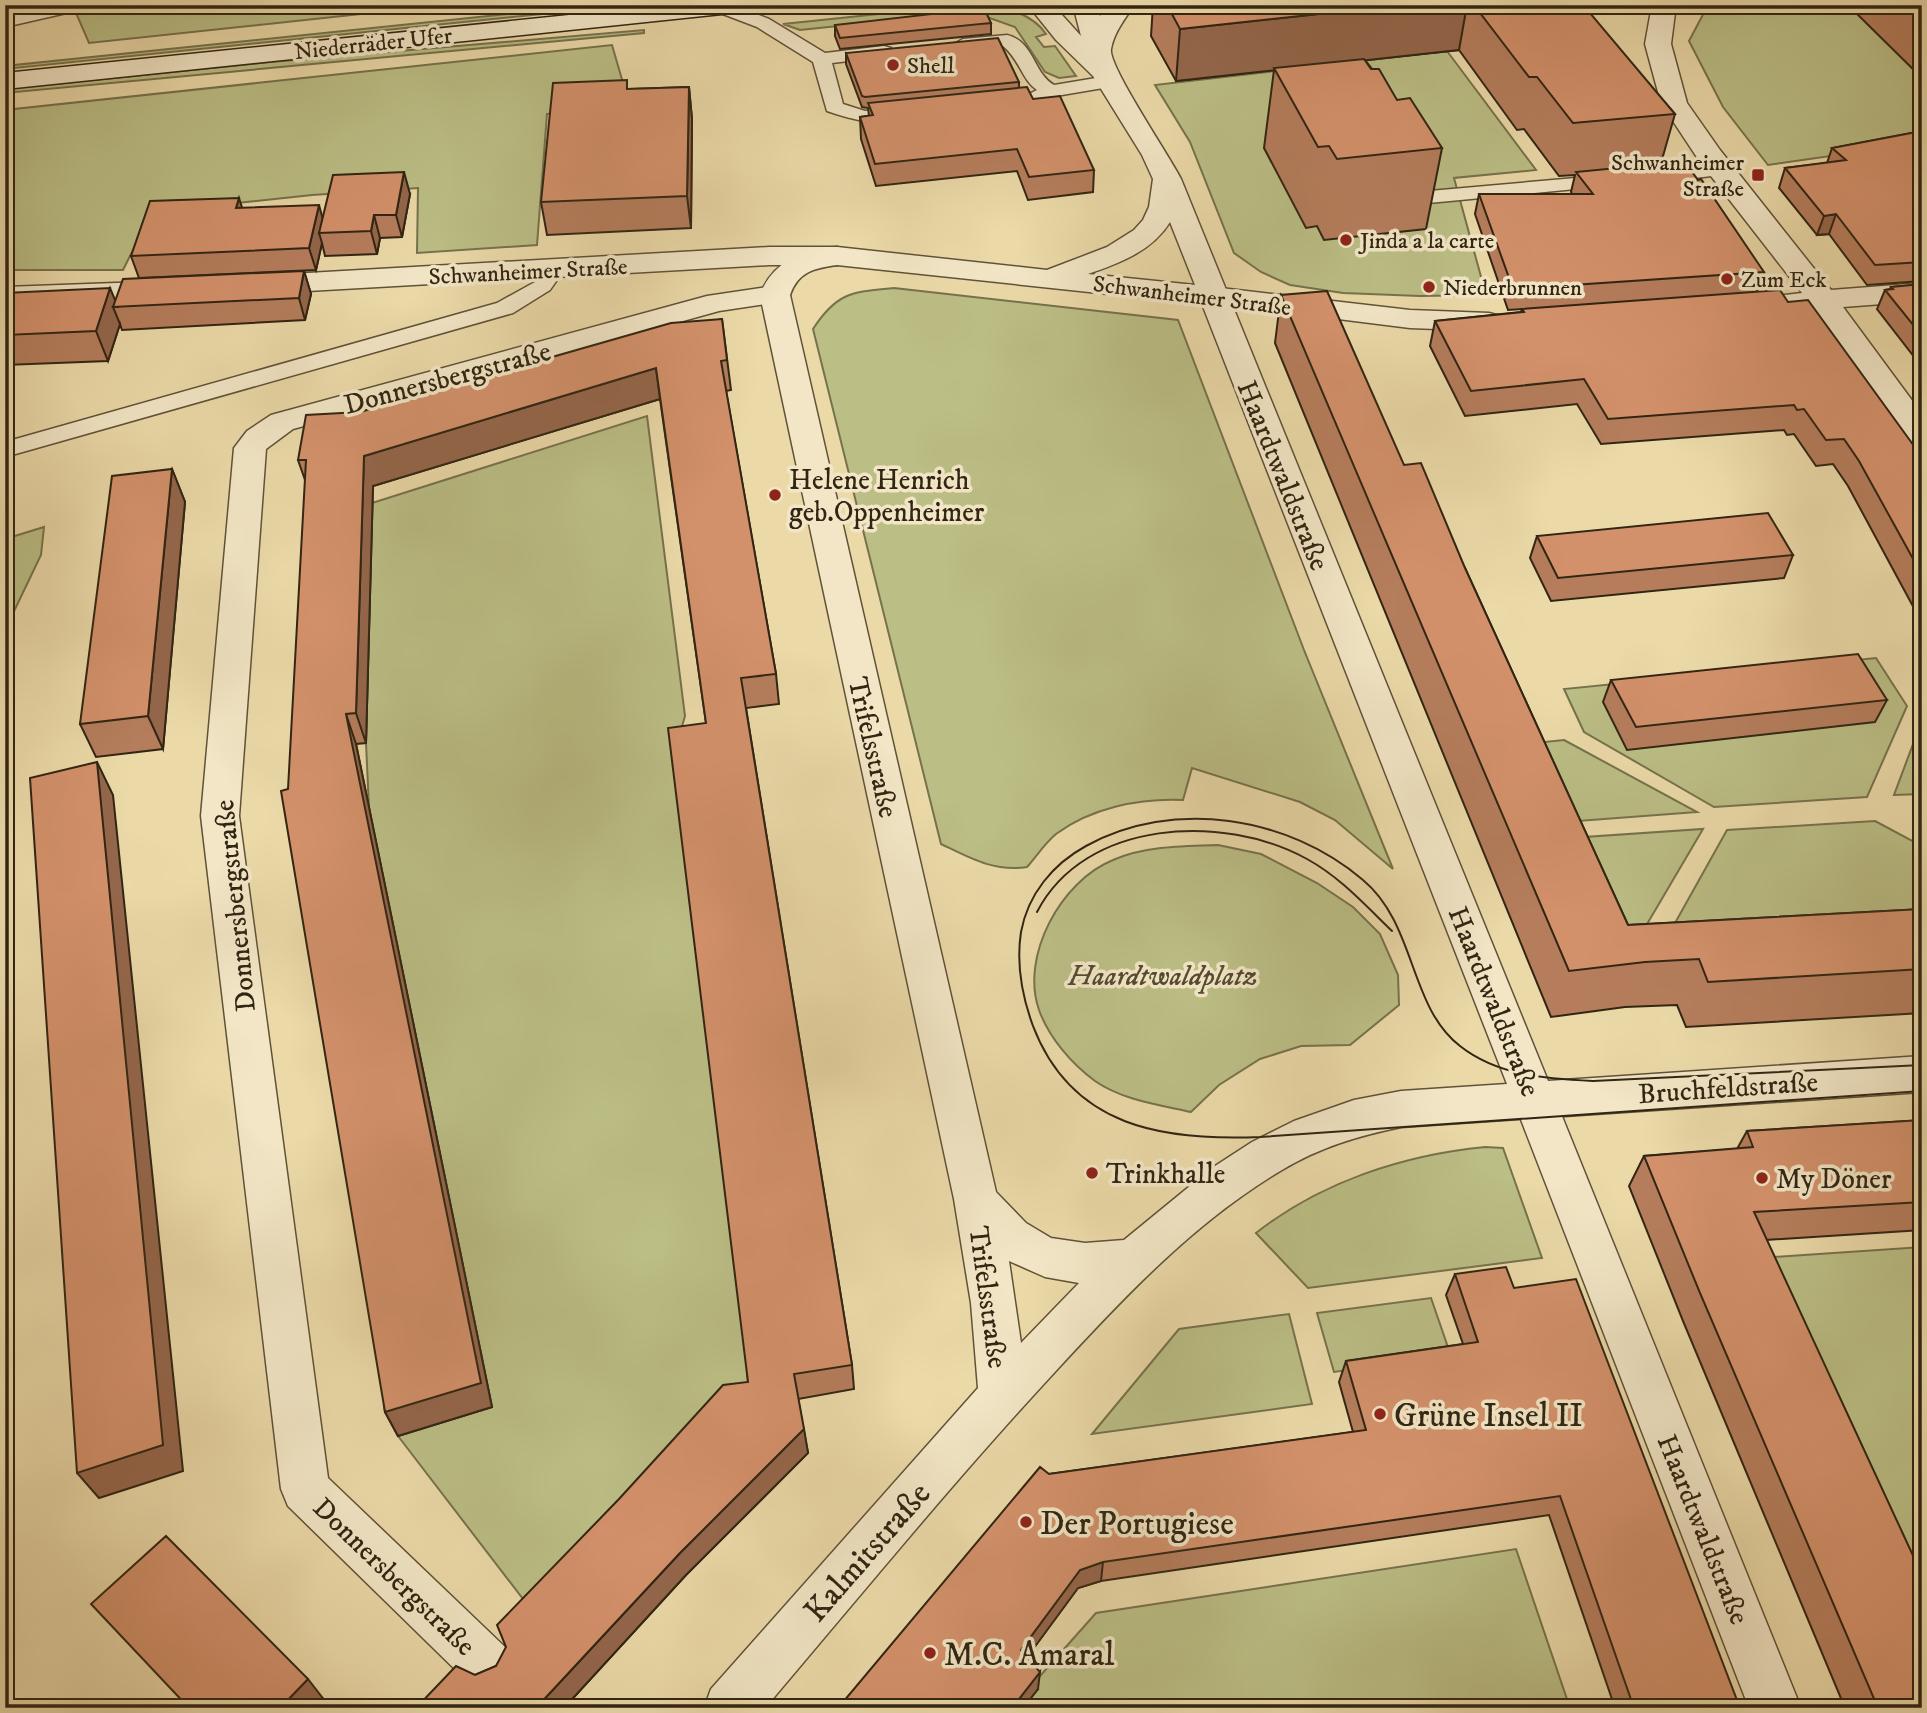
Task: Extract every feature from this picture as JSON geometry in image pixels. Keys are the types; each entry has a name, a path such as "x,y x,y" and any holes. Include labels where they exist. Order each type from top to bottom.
{"street":[{"path":"1040,5 1065,34 1103,67"},
{"path":"1085,5 1103,67 1156,155 1212,296"},
{"path":"1103,67 1110,20 1122,5"},
{"path":"1664,5 1658,44 1675,103 1721,170 1824,301 1922,438"},
{"name":"Niederräder Ufer","path":"5,81 731,6"},
{"name":"Schwanheimer Straße","path":"1049,278 1111,255 1143,238 1162,210 1167,179"},
{"name":"Schwanheimer Straße","path":"5,296 210,288 769,256 837,256 1410,319 1518,322"},
{"path":"666,262 704,268 775,295 779,281 797,265 813,259 837,256"},
{"path":"1734,307 1922,292"},
{"name":"Trifelsstraße","path":"775,295 866,717 976,1199 994,1303 1002,1395"},
{"name":"Donnersbergstraße","path":"488,1666 304,1489 220,816 250,448 282,422 717,302 775,295"},
{"name":"Haardtwaldstraße","path":"1212,296 1534,1099 1774,1708"},
{"name":"Bruchfeldstraße","path":"1534,1099 1922,1074"},
{"path":"1002,1395 1133,1259 1194,1206 1242,1170 1317,1130 1370,1113 1534,1099"},
{"name":"Trifelsstraße","path":"976,1199 1008,1237 1034,1253 1069,1264 1104,1264 1133,1259"},
{"name":"Kalmitstraße","path":"730,1708 1002,1395"}],"lane":[{"path":"5,22 78,5"},
{"path":"731,6 822,59 901,50"},
{"path":"941,46 1007,40 1023,53 1039,84 1051,91"},
{"path":"822,59 834,107 864,117 920,112"},
{"path":"976,106 1031,100 1103,67"},
{"path":"1418,198 1721,170"},
{"name":"Donnersbergstraße","path":"5,450 505,308 543,286 553,270"}],"green space":[{"path":"111,5 445,5 89,43 76,13"},
{"path":"595,5 630,5 5,69 5,66"},
{"path":"991,5 1014,11 1035,22 1046,34 1036,37 1044,47 1055,46 1076,76 1059,78 1045,72 1015,27 973,12 800,30 783,24 946,7"},
{"path":"1708,5 1797,5 1800,8 1827,5 1922,5 1922,143 1768,165 1723,107 1689,41"},
{"path":"644,30 644,33 5,93 5,89 270,62"},
{"path":"612,45 630,107 547,114 537,245 417,253 418,188 312,195 152,212 123,270 5,270 5,110"},
{"path":"1447,51 1536,170 1454,178 1486,295 1343,293 1290,285 1261,272 1234,253 1190,142 1155,85"},
{"path":"894,288 1178,320 1304,650 1393,869 1335,820 1300,802 1192,768 1183,800 1133,803 1084,817 1056,834 1027,867 993,866 941,844 813,329 830,308 847,296"},
{"path":"647,416 685,716 673,758 753,1406 536,1616 398,1436 366,743 372,503"},
{"path":"44,527 41,555 5,630 5,539"},
{"path":"1876,658 1907,706 1867,797 1714,807 1584,732 1564,689"},
{"path":"1922,720 1922,794 1894,795"},
{"path":"1564,740 1697,812 1578,821 1544,742"},
{"path":"1875,821 1922,846 1922,928 1675,923 1727,830"},
{"path":"1703,829 1640,936 1627,937 1585,837"},
{"name":"Haardtwaldplatz","path":"1218,845 1261,854 1317,883 1353,907 1380,934 1398,975 1399,1005 1350,1045 1301,1046 1260,1059 1219,1085 1191,1112 1117,1093 1095,1081 1078,1067 1062,1050 1043,1020 1035,989 1035,967 1040,944 1049,923 1062,902 1094,870 1125,855 1138,852"},
{"path":"1485,1147 1503,1148 1542,1258 1308,1288 1256,1233 1308,1199 1364,1174 1424,1157"},
{"path":"1922,1247 1922,1584 1774,1257"},
{"path":"1431,1298 1451,1356 1334,1372 1317,1313"},
{"path":"1289,1314 1312,1404 1092,1434 1179,1329"},
{"path":"1516,1549 1570,1708 1023,1708 1037,1690 1032,1685 1096,1613"}],"building":[{"path":"1167,5 1402,5 1180,29"},
{"path":"1474,5 1585,7 1675,114 1573,123 1537,77 1529,77"},
{"path":"984,8 991,23 840,38 835,25"},
{"path":"998,38 1019,82 865,97 862,96 846,53"},
{"path":"1364,59 1371,69 1379,69 1397,100 1410,98 1442,148 1337,159 1329,146 1318,147 1274,68"},
{"path":"627,80 627,89 689,87 687,196 541,202 553,83"},
{"path":"1027,87 1033,99 1060,96 1094,170 1029,177 1017,149 875,164 860,117 873,115 868,103"},
{"path":"1922,131 1922,262 1875,265 1836,214 1824,216 1785,168 1846,160 1832,148"},
{"path":"1678,162 1684,170 1690,169 1698,180 1701,179 1764,272 1513,289 1479,194 1593,194 1576,172"},
{"path":"404,172 396,215 374,215 371,231 319,233 333,175"},
{"path":"239,198 236,208 319,205 309,248 131,256 150,201"},
{"path":"304,271 299,298 113,307 123,279"},
{"path":"1922,284 1922,336 1885,290"},
{"path":"110,288 96,331 5,335 5,293"},
{"path":"1780,290 1788,302 1808,300 1922,457 1922,575 1844,439 1826,440 1804,409 1797,410 1794,405 1608,419 1584,379 1471,391 1435,321 1524,312 1522,309"},
{"path":"1327,291 1404,465 1421,463 1465,568 1628,925 1922,909 1922,969 1708,982 1699,959 1569,971 1281,295"},
{"path":"722,319 727,360 721,361 776,674 741,678 852,1365 794,1374 804,1429 680,1553 536,1708 416,1708 456,1666 475,1675 496,1666 506,1647 497,1625 619,1499 723,1385 748,1382 668,728 706,723 656,368 364,456 356,713 346,714 481,1383 385,1412 281,791 288,789 306,460 298,460 306,415 360,412 671,323"},
{"path":"172,469 148,716 80,724 112,476"},
{"path":"1768,513 1793,555 1558,578 1537,536"},
{"path":"1858,654 1887,700 1636,727 1611,680"},
{"path":"97,762 163,1445 77,1473 30,778"},
{"path":"1922,1120 1922,1202 1754,1212 1922,1575 1922,1708 1878,1708 1644,1156 1753,1147 1747,1131"},
{"path":"1506,1267 1514,1288 1576,1279 1740,1708 1634,1708 1560,1496 1103,1562 1080,1570 1021,1650 1040,1672 1012,1708 838,1708 1040,1467 1049,1474 1366,1430 1346,1361 1478,1342 1455,1274"},
{"path":"166,1536 308,1679 280,1708 189,1708 91,1604"}],"tram line":[{"path":"1922,1065 1593,1081 1541,1077 1507,1070 1475,1056 1443,1029 1431,1010 1393,919 1380,898 1363,880 1333,858 1300,841 1265,828 1229,821 1192,819 1155,822 1120,831 1086,846 1063,862 1044,881 1029,905 1021,932 1019,956 1023,992 1033,1026 1050,1060 1071,1087 1097,1107 1125,1121 1156,1131 1224,1138 1260,1137 1922,1091"},
{"path":"1037,912 1059,881 1088,858 1122,842 1159,833 1198,831 1237,835 1274,844 1307,859 1341,883 1392,931"}],"place":[{"name":"Shell","path":"893,65"},
{"name":"Schwanheimer Straße","path":"1758,175"},
{"name":"Jinda a la carte","path":"1346,240"},
{"name":"Zum Eck","path":"1727,279"},
{"name":"Niederbrunnen","path":"1429,287"},
{"name":"Helene Henrich geb.Oppenheimer","path":"775,495"},
{"name":"Trinkhalle","path":"1092,1173"},
{"name":"My Döner","path":"1762,1178"},
{"name":"Grüne Insel II","path":"1380,1414"},
{"name":"Der Portugiese","path":"1026,1522"},
{"name":"M.C. Amaral","path":"930,1653"}]}
